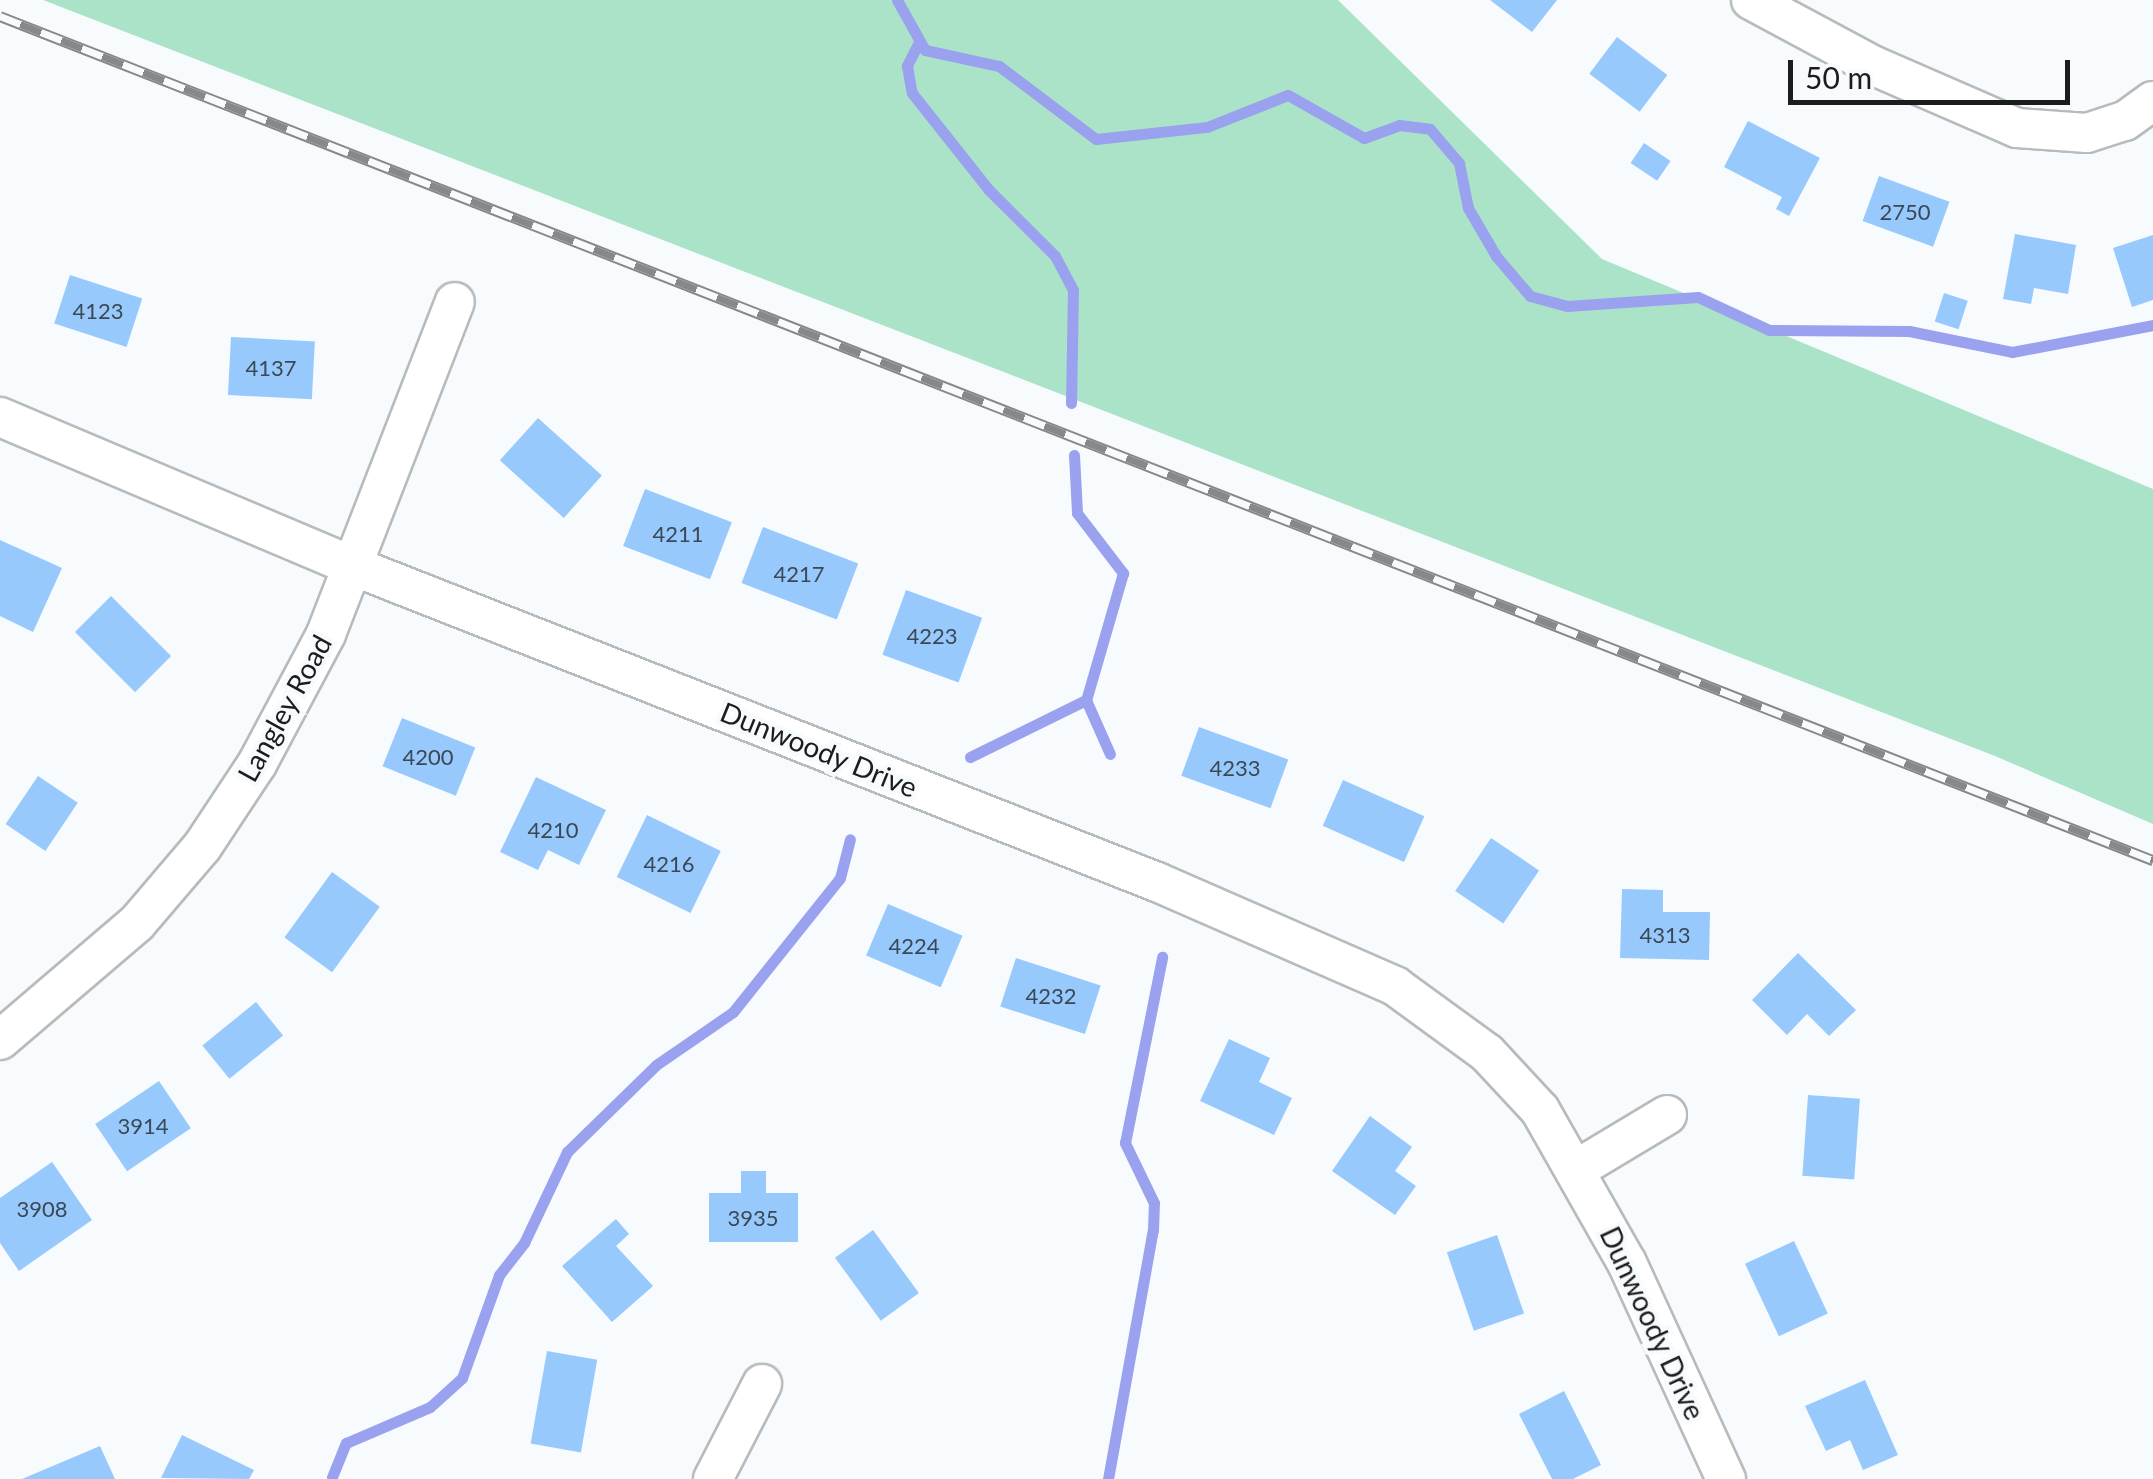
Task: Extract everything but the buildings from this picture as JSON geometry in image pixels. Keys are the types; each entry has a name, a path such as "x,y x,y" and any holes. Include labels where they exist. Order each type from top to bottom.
{"street":[{"path":"1751,0 1854,57 2017,128 2088,133 2125,120 2153,101"},
{"name":"Langley Road","path":"0,1040 137,923 202,847 257,764 326,634 455,302"},
{"name":"Dunwoody Drive","path":"0,418 353,566 1174,888 1395,986 1487,1054 1540,1110 1577,1169 1726,1479"},
{"path":"1577,1169 1666,1115"},
{"path":"713,1479 762,1384"}],"green space":[{"path":"43,0 1338,0 1602,259 2153,489 2153,824 1995,756"}],"waterway":[{"path":"897,0 925,50 999,66 1096,139 1207,127 1288,95 1364,138 1399,125 1430,129 1459,163 1468,208 1496,256 1530,296 1567,306 1698,297 1769,330 1909,331 2012,352 2153,325"},
{"path":"919,42 907,66 912,93 989,190 1055,256 1073,290 1071,403"},
{"path":"1074,455 1077,513 1123,573 1086,700 1110,754"},
{"path":"970,757 1086,700"},
{"path":"332,1477 346,1443 430,1407 462,1378 499,1275 524,1243 567,1152 656,1065 733,1012 840,878 850,839"},
{"path":"1108,1479 1153,1230 1154,1203 1125,1143 1162,957"}],"railway":[{"path":"0,16 2153,860"}]}
